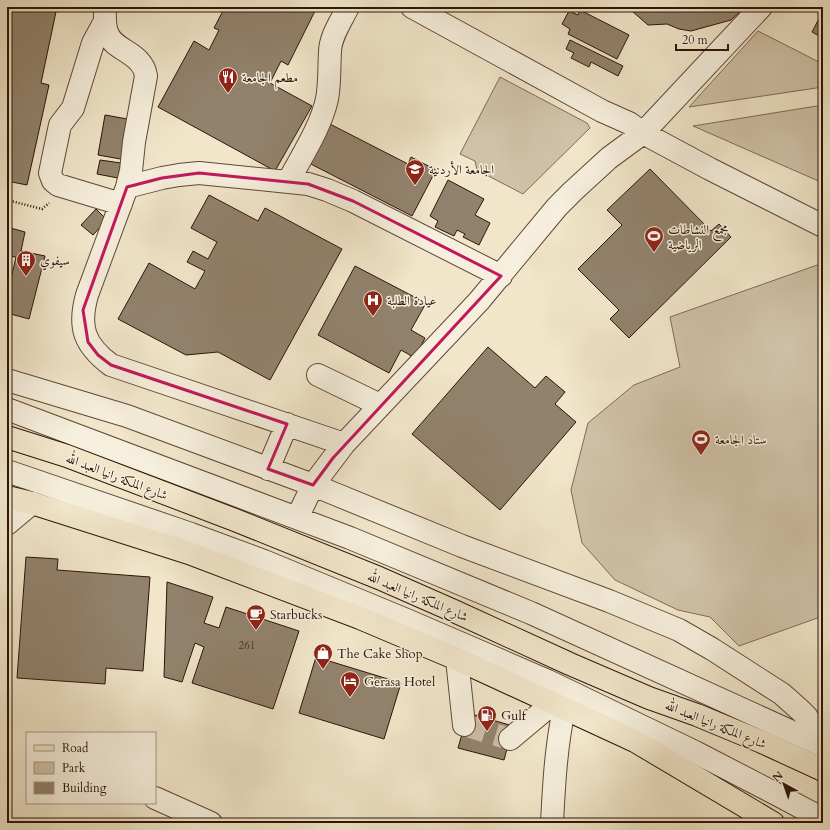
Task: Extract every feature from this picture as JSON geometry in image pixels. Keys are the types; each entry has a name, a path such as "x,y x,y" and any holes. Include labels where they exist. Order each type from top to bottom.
{"main road":[{"name":"شارع الملكة رانيا العبد الله","path":"7,437 67,456 235,520 379,578 570,664 649,698 697,715 755,739 823,770"},
{"path":"7,496 32,502 189,553 360,618 457,659 635,741 773,823"}],"street":[{"path":"288,182 322,114 327,99 331,44 348,7"},
{"path":"412,7 602,111 629,123 643,133 710,170 823,226"},
{"path":"297,518 313,485 344,444 500,276 557,207 609,158 643,133 761,7"},
{"path":"105,14 93,43 73,108 60,125 50,173 53,180 58,185 124,196 162,178 199,173 308,184 327,190 500,276"},
{"path":"105,14 109,37 137,59 144,67 146,76 134,142 131,171 124,196 82,310 83,327 88,342 98,355 111,365 344,444"},
{"path":"318,375 380,405"},
{"path":"7,380 127,416 313,485 462,546 616,604 689,635 748,671 782,694 807,717 820,744"},
{"path":"7,409 297,518 531,613 820,744"},
{"path":"268,469 287,424"},
{"path":"7,470 199,536 264,561 409,621 548,681 695,752 823,819"},
{"path":"7,524 32,502"},
{"path":"457,659 464,726"},
{"path":"510,739 558,706"},
{"path":"552,823 558,735 558,706"},
{"path":"156,798 211,823"}],"path":[{"path":"7,200 42,209 65,187"}],"highlighted area":[{"path":"199,173 308,184 353,201 501,276 333,458 313,485 268,469 287,424 111,365 98,355 88,342 83,310 127,187 162,178"}],"green space":[{"path":"758,31 823,64 823,87 689,107"},
{"path":"500,77 587,123 590,128 523,194 477,170 475,161 460,154"},
{"path":"823,105 823,183 693,126"},
{"name":"ستاد الجامعة","path":"823,263 823,616 739,646 710,617 678,610 615,580 582,543 571,490 588,423 634,385 680,367 670,317"}],"building":[{"path":"7,7 57,7 41,83 49,85 27,185 7,181"},
{"name":"مطعم الجامعة","path":"225,7 317,7 288,65 281,61 270,83 312,106 275,171 158,107 194,41 209,50 219,30 214,28"},
{"path":"636,7 745,7 731,20 691,31 679,29 667,24 648,25 632,11"},
{"path":"580,10 629,35 617,59 568,34 570,29 562,24 569,11 578,15"},
{"path":"823,11 823,38 812,32"},
{"path":"570,40 623,66 618,76 591,62 589,67 571,58 574,53 566,49"},
{"path":"105,115 133,120 126,160 98,155"},
{"path":"326,122 408,164 411,157 436,170 412,216 305,161"},
{"path":"100,160 121,163 118,178 97,174"},
{"name":"مجمع النشاطات الرياضية","path":"650,169 711,231 719,224 731,237 629,338 610,319 619,310 578,269 622,225 607,210"},
{"path":"448,180 484,199 475,215 490,223 479,245 463,237 465,234 457,230 454,236 435,227 438,221 430,216"},
{"path":"209,195 258,221 265,208 342,249 270,380 218,352 186,355 118,319 149,263 195,289 205,271 187,262 193,251 208,259 217,242 191,228"},
{"path":"96,209 107,220 93,235 81,225"},
{"name":"سيفوي","path":"7,227 25,232 21,251 45,256 29,319 7,313 7,296 16,257 7,256"},
{"name":"عيادة الطلبة","path":"355,266 426,303 411,330 425,338 415,358 401,350 389,373 318,335"},
{"path":"488,347 535,388 546,376 565,392 555,404 576,422 500,510 412,434"},
{"path":"26,557 58,559 57,570 150,577 143,671 106,668 105,684 17,678"},
{"path":"167,582 213,597 204,623 219,628 226,607 299,631 273,709 192,683 204,647 195,643 182,682 164,677"},
{"name":"Gerasa Hotel","path":"316,657 401,683 384,739 299,713"},
{"name":"Gulf","path":"468,713 513,726 504,760 458,748"}],"tunnel":[{"path":"464,725 510,739"}],"place":[{"name":"مطعم الجامعة","path":"228,94"},
{"name":"الجامعة الأردنية","path":"415,186"},
{"name":"مجمع النشاطات الرياضية","path":"654,253"},
{"name":"سيفوي","path":"26,277"},
{"name":"عيادة الطلبة","path":"373,317"},
{"name":"ستاد الجامعة","path":"701,456"},
{"name":"Starbucks","path":"256,631"},
{"name":"The Cake Shop","path":"323,670"},
{"name":"Gerasa Hotel","path":"350,698"},
{"name":"Gulf","path":"487,732"}]}
